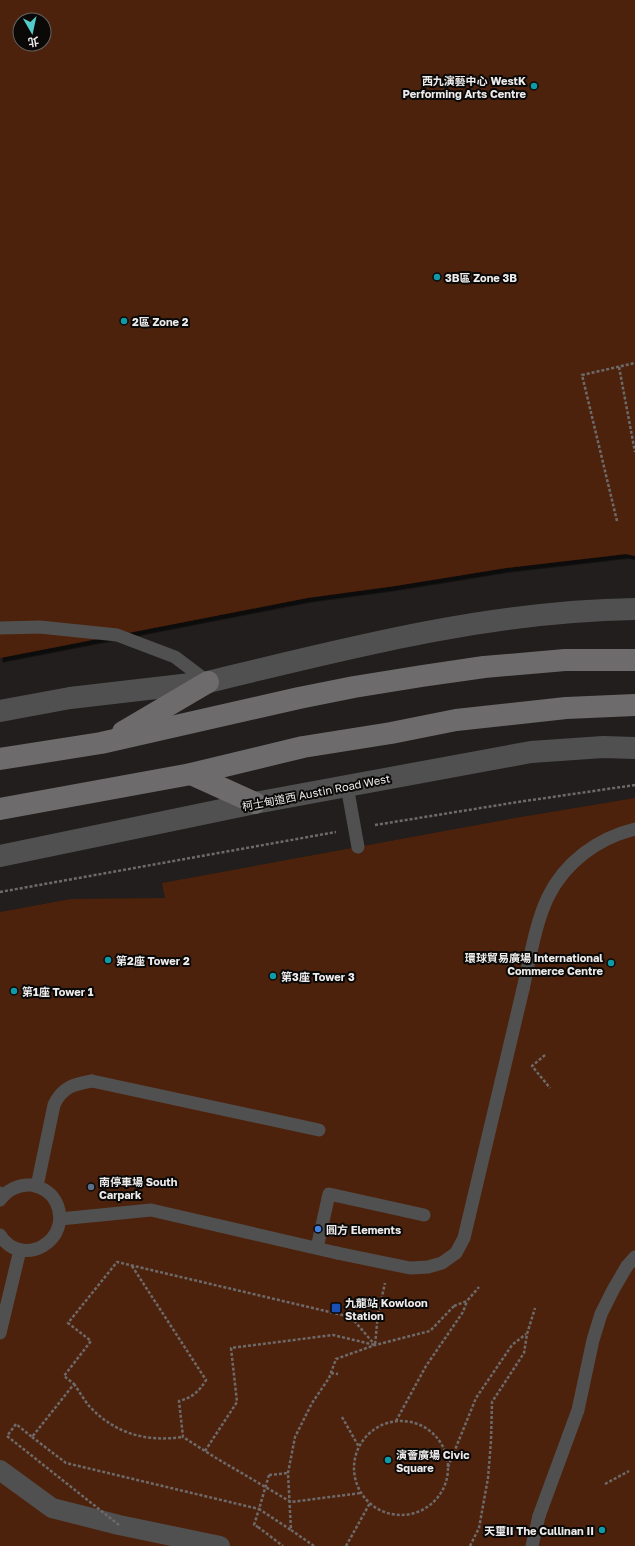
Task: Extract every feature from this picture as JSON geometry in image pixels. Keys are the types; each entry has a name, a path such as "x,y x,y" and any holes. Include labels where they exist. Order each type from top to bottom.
{"main road":[{"path":"0,759 101,743 299,698 414,677 484,667 558,661 633,660"},
{"path":"101,743 133,727 208,682"},
{"path":"0,809 191,774 303,747 456,720 566,708 632,704"},
{"path":"191,774 255,803"}],"street":[{"path":"0,711 70,698 208,682 380,641 475,624 547,614 594,610 635,609"},
{"name":"柯士甸道西 Austin Road West","path":"0,856 255,803 531,752 603,746 635,748"},
{"path":"0,1470 52,1508 119,1525 220,1546"}],"lane":[{"path":"0,628 40,627 117,636 175,657 208,682"},
{"path":"347,786 358,847"},
{"path":"60,1219 151,1210 410,1268 428,1267 442,1263 456,1253 464,1238 542,913 548,896 558,880 583,854 598,843 615,835 635,829"},
{"path":"37,1186 54,1105 58,1096 77,1083 92,1081 319,1130"},
{"path":"0,1235 3,1240 11,1246 20,1250 39,1248 47,1244 54,1237 59,1228 60,1219 59,1208 54,1198 47,1191 37,1186 18,1186 1,1196"},
{"path":"317,1248 330,1194 424,1215"},
{"path":"0,1333 20,1250"},
{"path":"532,1546 539,1516 578,1410 593,1340 601,1314 613,1290 635,1257"}],"path":[{"path":"617,521 582,375 635,363"},
{"path":"619,367 635,452"},
{"path":"0,892 354,829 518,802 635,785"},
{"path":"545,1055 532,1066 550,1088"},
{"path":"361,1493 290,1502 183,1437 165,1440 148,1438 132,1434 116,1427 101,1418 89,1406 74,1384 64,1376 91,1341 68,1323 117,1262 351,1317 375,1345"},
{"path":"132,1265 206,1380 202,1388 195,1394 187,1399 179,1401 183,1437"},
{"path":"375,1345 376,1317 385,1281"},
{"path":"290,1530 288,1473 295,1437 312,1403 331,1373 336,1359 375,1345 430,1331 454,1306 467,1300 479,1287"},
{"path":"396,1421 426,1366 463,1312 467,1300"},
{"path":"470,1546 479,1528 488,1478 492,1402 524,1353 527,1334 535,1308"},
{"path":"448,1467 446,1451 438,1438 426,1428 411,1422 396,1421 381,1425 368,1434 359,1447 354,1461 354,1477 361,1493 370,1504 383,1512 398,1515 414,1513 428,1507 439,1496 446,1482 448,1467 476,1398 512,1345 527,1334"},
{"path":"205,1451 237,1402 231,1348 333,1335 375,1345"},
{"path":"331,1373 338,1374"},
{"path":"32,1437 74,1384"},
{"path":"342,1417 359,1447"},
{"path":"119,1525 7,1436 16,1424 66,1463 259,1509 314,1546"},
{"path":"605,1484 629,1471"},
{"path":"283,1546 254,1525 269,1475 288,1473"},
{"path":"346,1546 370,1504"}],"building":[{"path":"0,0 635,0 635,556 626,554 506,568 395,586 307,598 0,658"},
{"name":"圓方 Elements","path":"635,798 635,1546 0,1546 0,912 71,899 165,898 162,883 515,818"}],"place":[{"name":"西九演藝中心 WestK Performing Arts Centre","path":"534,86"},
{"name":"3B區 Zone 3B","path":"437,277"},
{"name":"2區 Zone 2","path":"124,321"},
{"name":"第2座 Tower 2","path":"108,960"},
{"name":"環球貿易廣場 International Commerce Centre","path":"611,963"},
{"name":"第3座 Tower 3","path":"273,976"},
{"name":"第1座 Tower 1","path":"14,991"},
{"name":"南停車場 South Carpark","path":"91,1187"},
{"name":"圓方 Elements","path":"318,1229"},
{"name":"九龍站 Kowloon Station","path":"336,1308"},
{"name":"演薈廣場 Civic Square","path":"388,1460"},
{"name":"天璽II The Cullinan II","path":"602,1530"}]}
